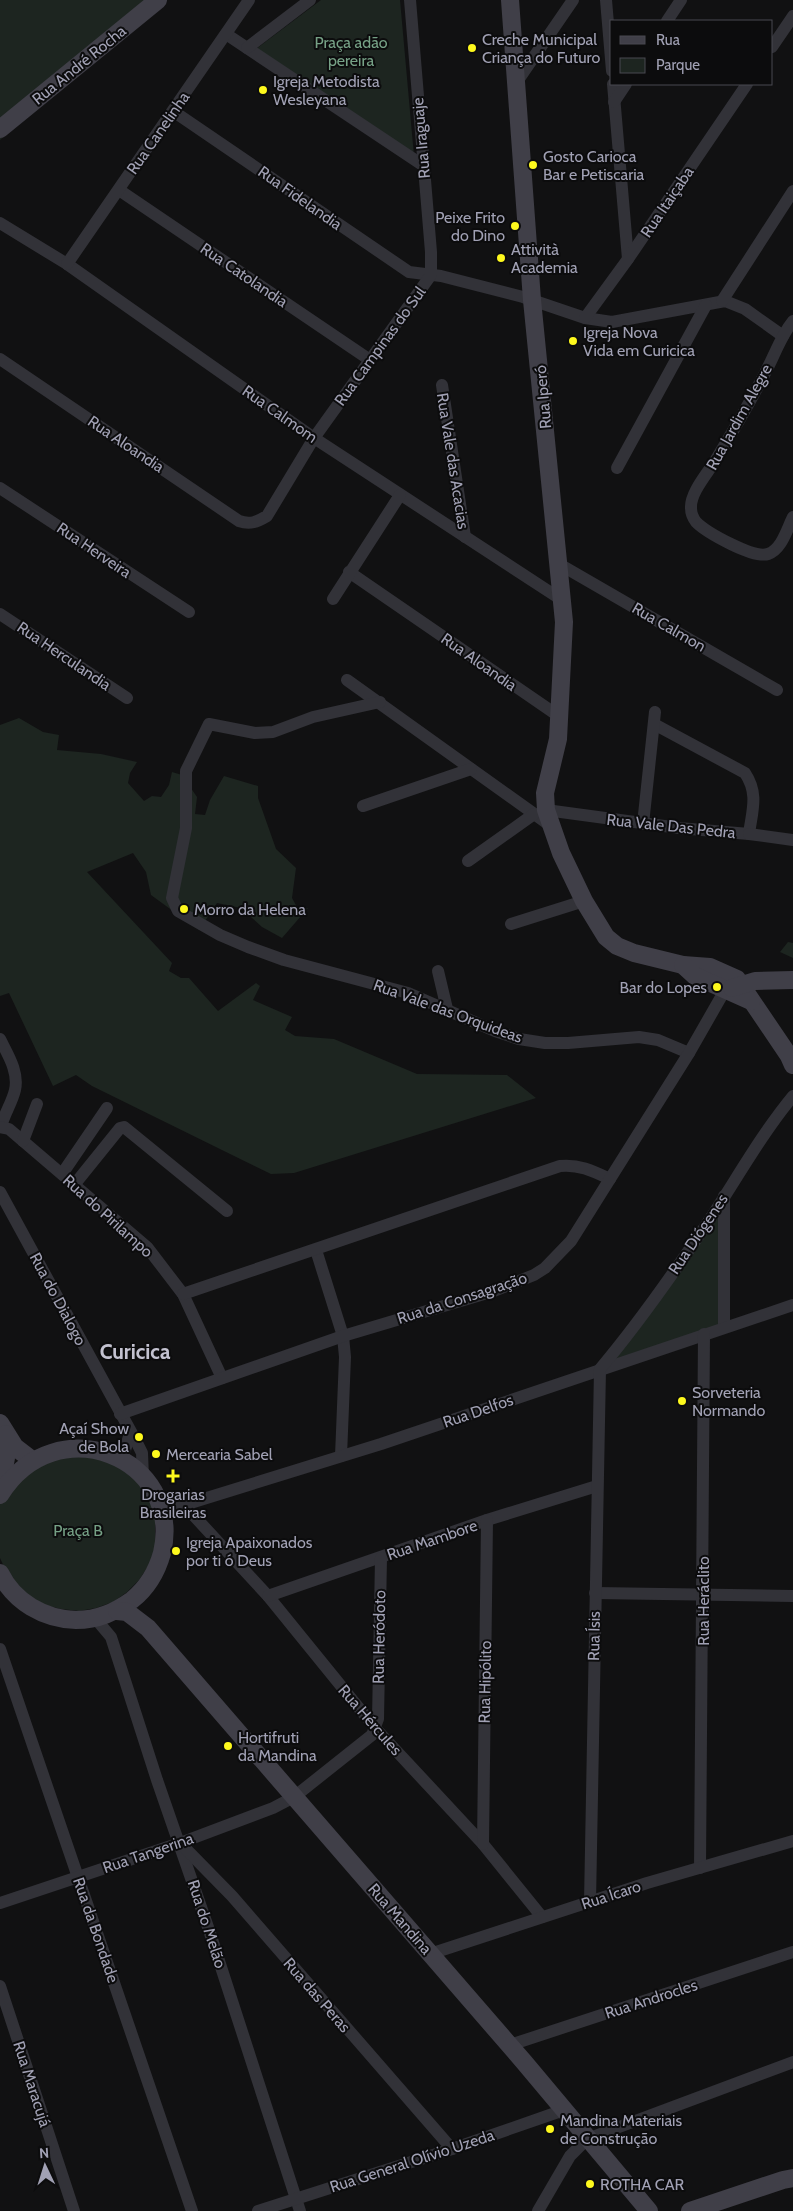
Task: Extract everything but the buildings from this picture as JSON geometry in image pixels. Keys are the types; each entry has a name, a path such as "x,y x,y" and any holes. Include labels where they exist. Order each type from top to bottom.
{"street":[{"name":"Rua André Rocha","path":"0,130 158,0"},
{"name":"Rua Canelinha","path":"66,264 174,111 249,0"},
{"path":"247,48 310,0"},
{"name":"Rua Iraguaje","path":"410,0 431,252 430,275"},
{"name":"Rua Iperó","path":"510,0 532,300 560,564 564,622 558,739 544,811"},
{"path":"516,83 572,0"},
{"path":"606,0 610,47"},
{"path":"669,20 681,0"},
{"path":"773,46 793,16"},
{"path":"226,34 424,166"},
{"path":"613,85 628,259"},
{"path":"614,102 625,85"},
{"name":"Rua Itaiçaba","path":"585,318 628,259 746,85"},
{"name":"Rua Fidelandia","path":"174,111 401,268 417,274 430,275"},
{"name":"Rua Catolandia","path":"119,190 370,360"},
{"path":"783,336 745,309 722,300 793,191"},
{"name":"Rua Calmom","path":"0,223 66,264 314,438 562,600"},
{"name":"Rua Campinas do Sul","path":"254,522 267,516 314,438 430,275 442,276 532,300 585,318 612,322 706,305 722,300"},
{"path":"617,468 706,305"},
{"name":"Rua Jardim Alegre","path":"793,321 783,336 764,376 696,492 691,506 692,515 707,530 749,552 761,556 771,553 777,548 793,517"},
{"name":"Rua Aloandia","path":"0,358 239,522 247,524 254,522"},
{"name":"Rua Vale das Acacias","path":"442,385 465,537"},
{"name":"Rua Herveira","path":"0,488 189,612"},
{"path":"333,599 400,495"},
{"name":"Rua Calmon","path":"560,564 777,690"},
{"name":"Rua Aloandia","path":"349,572 560,717"},
{"name":"Rua Herculandia","path":"0,614 127,698"},
{"path":"348,680 471,769 544,811 561,853 584,901 606,936 617,946 634,953 683,965 710,966 728,974 742,984 751,1001 790,1056 793,1065"},
{"name":"Rua Vale das Orquideas","path":"380,702 313,717 273,732 255,733 205,723 186,771 186,828 172,898 178,911 227,938 284,960 408,993 495,1031 519,1039 545,1043 568,1043 639,1037 658,1040 689,1052"},
{"name":"Rua Vale Das Pedra","path":"544,811 642,824 749,834 754,796 752,784 745,774 655,718 642,824"},
{"path":"363,806 471,769"},
{"path":"468,861 544,811"},
{"path":"749,834 793,840"},
{"path":"511,924 584,901"},
{"path":"683,965 695,976 751,1001"},
{"path":"438,971 448,1009"},
{"path":"725,990 742,984 766,980 793,980"},
{"name":"Rua da Consagração","path":"120,1414 343,1336 494,1291 534,1275 545,1268 571,1241 689,1052 725,990"},
{"path":"0,1039 10,1058 16,1080 15,1090 1,1122"},
{"name":"Rua Diógenes","path":"600,1369 639,1319 724,1196 771,1123 793,1096"},
{"path":"23,1141 37,1104"},
{"path":"62,1174 107,1108"},
{"name":"Rua do Pirilampo","path":"1,1122 147,1247 184,1294 222,1378"},
{"path":"74,1185 120,1128 124,1127 227,1211"},
{"path":"184,1294 560,1166 572,1164 610,1179"},
{"name":"Rua do Dialogo","path":"0,1192 142,1453 143,1478"},
{"path":"724,1196 724,1326"},
{"path":"316,1250 343,1336 345,1357 341,1456"},
{"name":"Rua Delfos","path":"161,1510 184,1505 341,1456 724,1326 793,1305"},
{"name":"Rua Heráclito","path":"700,1868 704,1334"},
{"name":"Rua Ísis","path":"590,1902 600,1369"},
{"path":"0,1487 3,1458 3,1428"},
{"path":"3,1428 15,1447 31,1461"},
{"path":"119,1458 125,1450 130,1433"},
{"path":"0,1487 31,1461 46,1453 76,1448 98,1450 119,1458 143,1478 154,1493 161,1510 164,1533 160,1560 152,1578 139,1594 115,1612 95,1618 74,1620 54,1617 35,1609 18,1597 0,1573"},
{"path":"3,1458 31,1461"},
{"name":"Rua Mambore","path":"268,1596 487,1520 597,1486"},
{"path":"198,1500 198,1514 201,1521"},
{"name":"Rua Hércules","path":"184,1505 201,1521 268,1596 376,1729 483,1844 542,1917"},
{"name":"Rua Hipólito","path":"483,1844 487,1520"},
{"name":"Rua Heródoto","path":"376,1729 378,1719 381,1558"},
{"path":"595,1593 793,1596"},
{"path":"0,1594 18,1597"},
{"name":"Rua Mandina","path":"139,1594 139,1606 148,1628"},
{"name":"Rua Mandina","path":"115,1612 127,1612 148,1628 510,2045 649,2211"},
{"name":"Rua do Melão","path":"111,1637 115,1612"},
{"name":"Rua do Melão","path":"95,1618 111,1637 300,2211"},
{"name":"Rua da Bondade","path":"0,1649 192,2211"},
{"path":"294,1797 372,1735 376,1729"},
{"name":"Rua Tangerina","path":"0,1903 180,1843 273,1808 294,1797"},
{"name":"Rua Ícaro","path":"430,1954 590,1902 793,1841"},
{"name":"Rua das Peras","path":"180,1843 232,1896 452,2149"},
{"name":"Rua Androcles","path":"510,2045 793,1952"},
{"name":"Rua Maracujá","path":"0,1986 74,2211"},
{"path":"538,2211 570,2156 587,2139 793,2062"},
{"name":"Rua General Olívio Uzeda","path":"258,2211 452,2149 564,2110"},
{"path":"690,2211 793,2178"}],"green space":[{"path":"0,0 154,0 0,140"},
{"name":"Praça adão pereira","path":"321,0 400,0 414,156 256,49"},
{"path":"19,718 43,732 59,735 57,750 101,754 137,762 130,773 128,783 144,801 152,796 161,797 169,785 172,772 182,775 197,797 195,814 205,815 210,800 224,776 258,786 258,798 276,849 296,868 292,898 297,907 308,908 282,938 262,927 241,908 217,903 199,930 151,895 146,872 133,853 87,872 172,963 169,971 181,978 189,978 218,1011 256,983 260,986 253,1000 292,1017 285,1030 295,1036 334,1039 417,1074 507,1075 536,1098 294,1173 271,1174 92,1086 76,1075 53,1086 9,993 0,996 0,725"},
{"path":"788,942 793,943 793,958 780,952"},
{"path":"724,1196 724,1326 600,1369"},
{"name":"Praça B","path":"99,1453 141,1483 155,1514 155,1549 149,1565 139,1580 113,1602 79,1611 45,1605 29,1596 16,1585 0,1558 0,1503 31,1463"}],"place":[{"name":"Creche Municipal Criança do Futuro","path":"472,48"},
{"name":"Igreja Metodista Wesleyana","path":"263,90"},
{"name":"Gosto Carioca Bar e Petiscaria","path":"533,165"},
{"name":"Peixe Frito do Dino","path":"515,226"},
{"name":"Attività Academia","path":"501,258"},
{"name":"Igreja Nova Vida em Curicica","path":"573,341"},
{"name":"Morro da Helena","path":"184,909"},
{"name":"Bar do Lopes","path":"717,987"},
{"name":"Sorveteria Normando","path":"682,1401"},
{"name":"Açaí Show de Bola","path":"139,1437"},
{"name":"Mercearia Sabel","path":"156,1454"},
{"name":"Drogarias Brasileiras","path":"173,1476"},
{"name":"Igreja Apaixonados por ti ó Deus","path":"176,1551"},
{"name":"Hortifruti da Mandina","path":"228,1746"},
{"name":"Mandina Materiais de Construção","path":"550,2129"},
{"name":"ROTHA CAR","path":"590,2184"}],"district":[{"name":"Curicica","path":"135,1351"}]}
